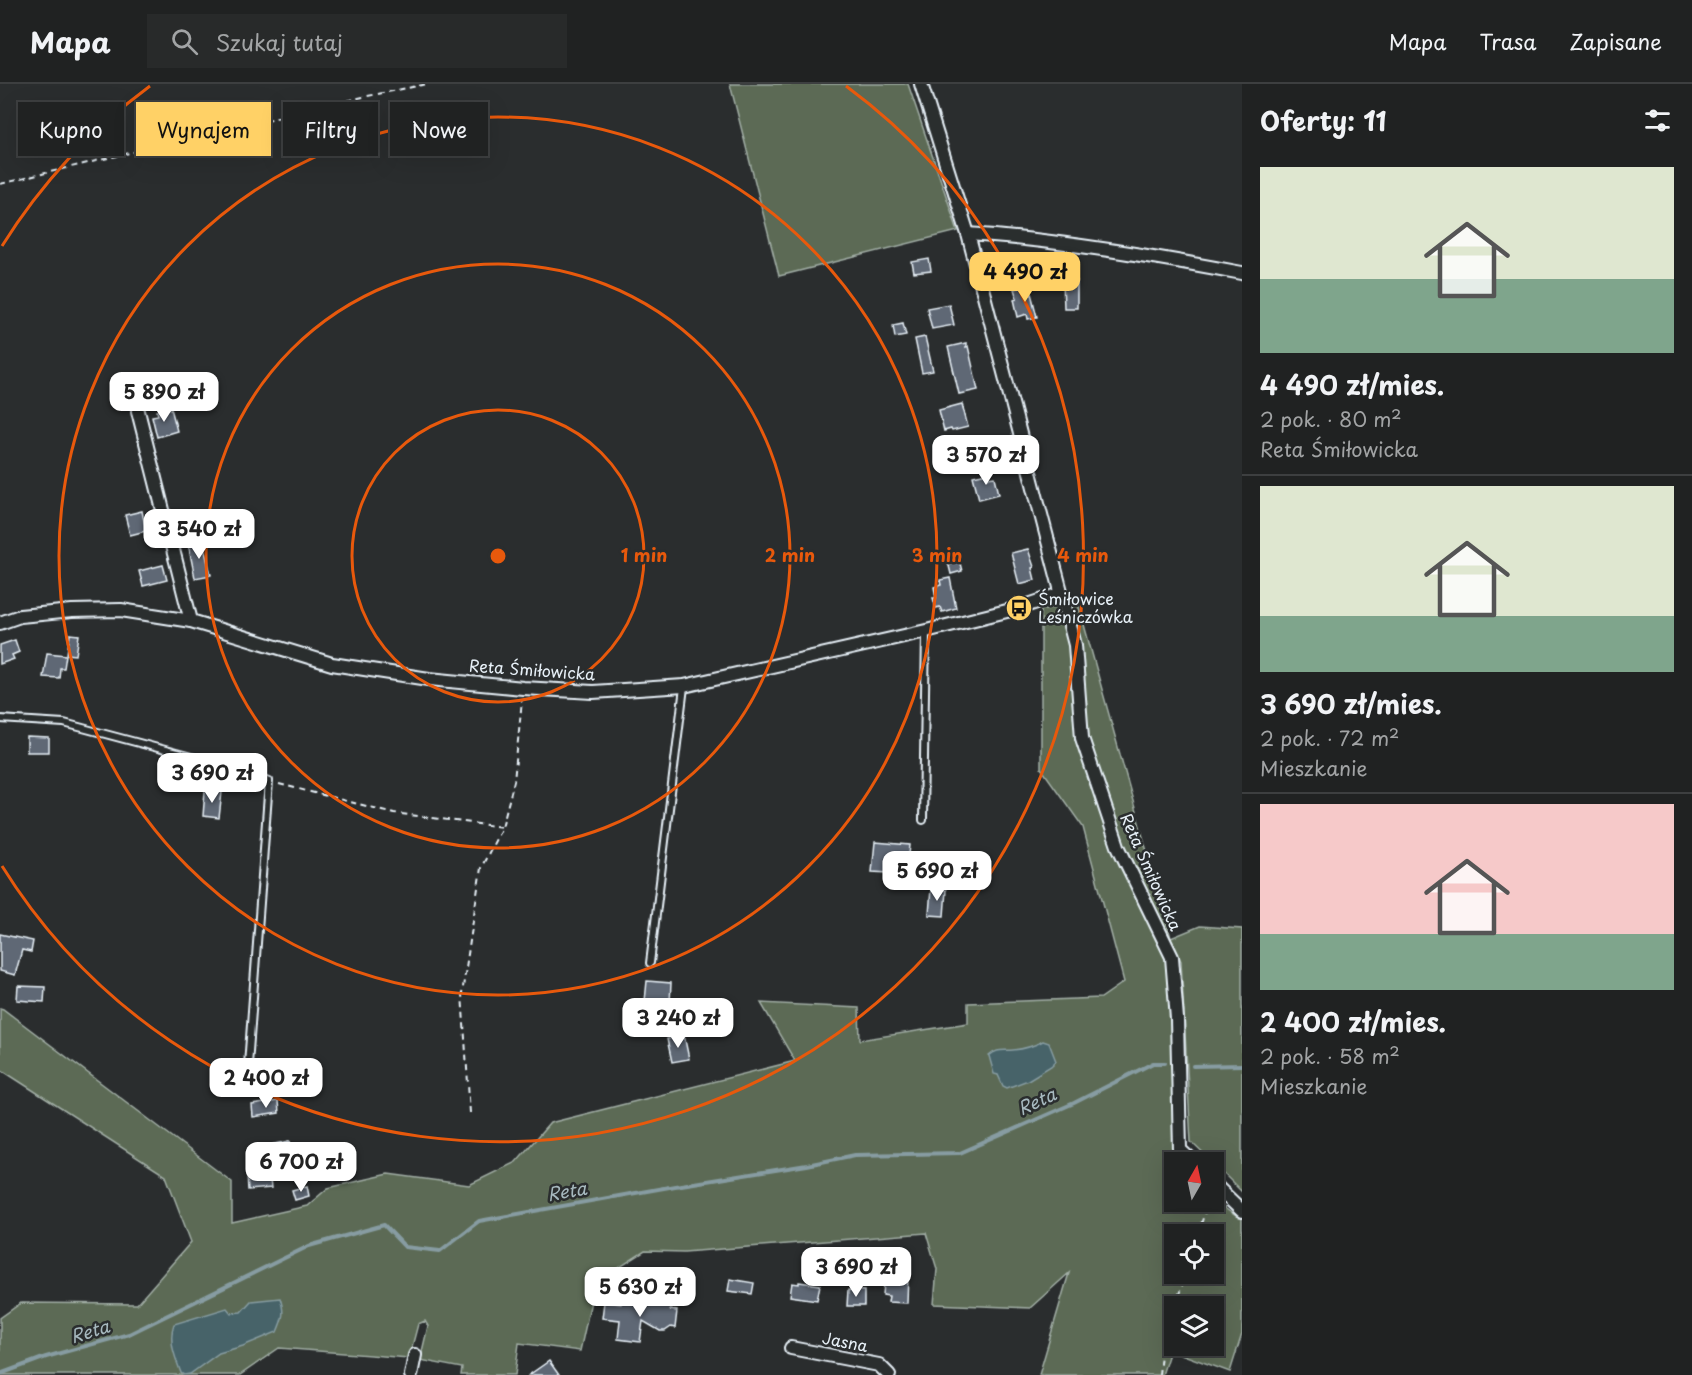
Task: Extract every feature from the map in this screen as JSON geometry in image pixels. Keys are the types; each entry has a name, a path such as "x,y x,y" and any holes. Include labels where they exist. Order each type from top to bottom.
{"street":[{"name":"Reta Śmiłowicka","path":"921,84 968,234 1075,645 1082,738 1118,846 1172,957 1177,1019 1180,1150 1182,1152"},
{"path":"968,234 1155,257 1242,273"},
{"path":"138,411 191,621"},
{"name":"Reta Śmiłowicka","path":"0,622 20,616 72,611 121,610 191,621 332,664 429,679 593,692 684,686 927,631 1019,608 1061,594"},
{"path":"1224,1194 1242,1211"},
{"name":"Jasna","path":"791,1348 879,1365 889,1375"},
{"path":"411,1375 415,1355"}],"lane":[{"path":"923,820 927,631"},
{"path":"650,963 684,686"},
{"path":"0,719 64,723 244,771 269,781 246,1092"}],"path":[{"path":"0,184 363,97 427,84"},
{"path":"470,1113 462,994 481,868 502,826 514,781 523,688"},
{"path":"269,781 394,813 502,826"},
{"path":"1159,1375 1164,1343"}],"green space":[{"path":"730,84 908,84 958,231 779,276"},
{"path":"1078,603 1171,938 1200,926 1242,929 1242,1192 1224,1174 1224,1152 1202,1152 1191,1142 1181,961 1171,939 1166,954 1174,1075 1175,1152 1164,1152 1164,1212 1224,1212 1224,1208 1236,1216 1242,1216 1242,1334 1230,1372 1186,1356 1224,1356 1224,1296 1164,1296 1164,1356 1168,1356 1162,1375 1039,1375 1069,1273 1030,1308 934,1304 937,1269 926,1233 684,1252 645,1251 595,1283 580,1351 519,1343 515,1375 461,1375 462,1368 420,1360 428,1326 425,1321 418,1324 409,1358 279,1348 240,1375 0,1375 0,1318 21,1303 137,1304 191,1242 166,1176 0,1069 0,1008 232,1182 232,1223 307,1206 328,1188 388,1174 469,1185 516,1162 550,1123 795,1061 761,1003 859,1008 860,1040 968,1023 968,1003 1101,998 1124,982 1083,827 1041,768 1041,610"}],"water":[{"path":"1043,1041 1049,1043 1056,1061 1028,1080 1007,1088 1003,1086 998,1075 994,1074 989,1056 997,1051 1021,1049"},
{"path":"280,1298 283,1315 277,1332 219,1353 190,1374 181,1373 172,1342 174,1324 227,1308 231,1313 241,1312 251,1301"}],"building":[{"path":"929,259 931,271 914,273 912,262"},
{"path":"1063,281 1077,281 1077,308 1064,308"},
{"path":"1029,285 1037,317 1028,319 1027,314 1018,317 1014,289"},
{"path":"949,304 954,325 932,329 927,308"},
{"path":"903,323 906,335 895,337 893,325"},
{"path":"925,337 933,371 922,373 915,339"},
{"path":"966,343 978,390 959,394 948,347"},
{"path":"962,404 968,427 944,431 939,410"},
{"path":"171,408 177,431 157,437 152,416 158,415 157,411"},
{"path":"987,473 988,478 995,477 999,494 979,499 973,476"},
{"path":"142,511 146,531 130,535 125,515"},
{"path":"200,540 211,575 195,578 188,543"},
{"path":"1028,549 1034,567 1032,568 1035,580 1019,584 1011,553"},
{"path":"959,560 962,571 951,574 948,562"},
{"path":"163,565 167,580 143,586 139,571"},
{"path":"950,578 956,608 942,612 940,607 936,608 933,598 936,598 934,587 941,585 940,580"},
{"path":"70,634 79,635 76,655 67,654"},
{"path":"15,640 19,652 12,655 14,659 0,664 0,645"},
{"path":"47,653 66,655 64,668 60,668 59,678 43,677"},
{"path":"27,737 49,738 49,752 27,752"},
{"path":"205,791 222,792 219,818 203,816"},
{"path":"875,842 910,845 907,874 872,872"},
{"path":"931,888 946,890 944,916 929,915"},
{"path":"0,934 33,941 31,952 22,950 15,975 0,971"},
{"path":"647,981 671,983 670,1003 645,1001"},
{"path":"18,986 45,987 44,1002 17,1000"},
{"path":"684,1035 689,1059 672,1062 667,1039"},
{"path":"278,1101 279,1113 253,1117 252,1105"},
{"path":"290,1141 292,1150 271,1154 270,1145"},
{"path":"268,1162 271,1188 248,1190 247,1175 253,1174 251,1164"},
{"path":"307,1186 309,1196 295,1200 292,1190"},
{"path":"899,1272 908,1274 907,1303 888,1302 889,1296 883,1295 884,1283 897,1284"},
{"path":"730,1279 754,1283 752,1294 728,1291"},
{"path":"799,1282 820,1285 817,1300 790,1296 792,1283 799,1284"},
{"path":"848,1290 864,1291 864,1306 847,1306"},
{"path":"622,1301 649,1305 650,1301 671,1304 670,1310 677,1311 675,1328 660,1331 643,1321 640,1342 618,1339 620,1320 602,1318 604,1302 621,1304"},
{"path":"549,1361 559,1375 529,1375"}],"waterway":[{"name":"Reta","path":"0,1374 46,1357 129,1334 309,1246 384,1225 405,1247 440,1251 479,1221 855,1155 960,1153 1074,1103 1153,1063 1165,1063"},
{"name":"Reta","path":"1193,1066 1242,1065"}],"place":[{"name":"Śmiłowice Leśniczówka","path":"1019,608"}]}
